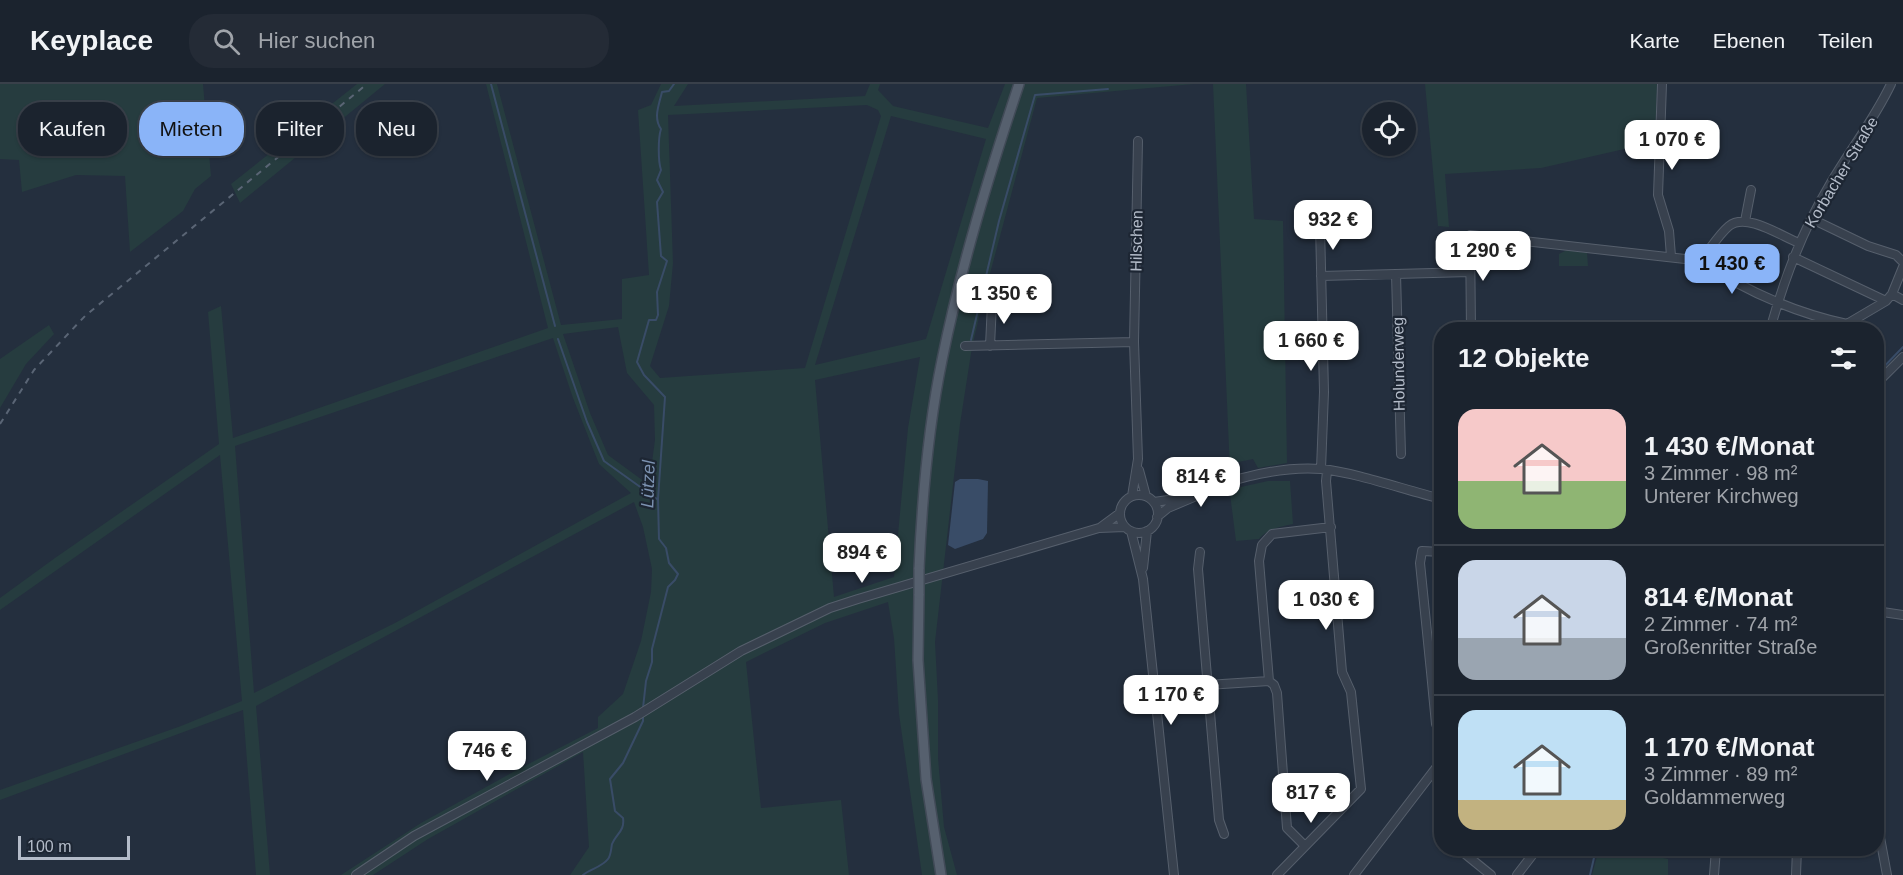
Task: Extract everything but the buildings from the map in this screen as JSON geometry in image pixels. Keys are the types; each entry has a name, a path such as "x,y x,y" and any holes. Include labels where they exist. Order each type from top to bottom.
{"main road":[{"path":"941,875 926,779 918,660 919,569 930,431 941,362 967,255 1019,84"}],"street":[{"path":"1662,84 1658,195 1670,236 1671,256"},
{"name":"Korbacher Straße","path":"1772,322 1799,243 1828,186 1880,107 1891,84"},
{"name":"Hilschen","path":"1138,141 1134,342 1138,465 1146,496"},
{"path":"1745,221 1751,190"},
{"path":"1812,219 1868,246 1896,255 1903,261"},
{"path":"1700,262 1730,224 1745,221 1767,228 1799,243"},
{"path":"1277,875 1305,846 1313,841 1361,789 1352,692 1342,672 1331,527 1324,470 1320,226"},
{"path":"1471,322 1470,235 1671,256 1700,262 1736,283 1778,302 1836,322"},
{"path":"1793,257 1886,301"},
{"path":"1850,322 1886,301 1892,294 1903,267"},
{"path":"1321,276 1470,272"},
{"name":"Holunderweg","path":"1396,274 1401,454"},
{"path":"1892,294 1903,300"},
{"path":"990,346 992,303"},
{"path":"966,346 1134,342"},
{"path":"1884,376 1903,357"},
{"name":"Hilschen","path":"1132,496 1138,465"},
{"path":"1154,502 1269,472 1289,470 1324,470 1349,474 1434,497"},
{"path":"1157,518 1168,508 1234,481"},
{"path":"356,875 414,836 635,717 741,651 830,608 1099,528 1128,529 1142,533 1152,528 1158,512 1154,502 1146,496 1132,496 1124,503 1120,513 1099,528"},
{"path":"1120,513 1128,529 1143,579 1174,875"},
{"path":"1305,846 1287,828 1277,693 1269,681 1258,561 1262,545 1272,534 1331,527"},
{"path":"1143,579 1147,531"},
{"path":"1434,552 1422,551 1420,563 1434,703"},
{"path":"1200,552 1198,569 1207,685 1219,820 1224,834"},
{"path":"1884,612 1903,615"},
{"path":"1207,685 1269,681"},
{"path":"1354,875 1434,770"},
{"path":"1468,856 1491,875"},
{"path":"1517,875 1532,856"},
{"path":"1714,875 1715,856"},
{"path":"1796,875 1797,856"},
{"path":"1883,856 1887,875"}],"green space":[{"path":"0,84 203,84 205,102 139,102 139,156 209,156 211,176 195,189 183,211 130,252 125,176 76,175 22,192 19,160 0,159"},
{"path":"357,84 385,84 363,102 356,102 356,108 344,118 344,102 334,102"},
{"path":"486,84 497,84 561,325 622,319 622,279 649,275 638,110 651,105 661,84 688,84 674,106 865,96 870,84 880,84 878,90 893,106 988,128 1005,84 1194,84 1037,98 972,347 960,424 935,642 938,758 944,827 957,875 922,875 899,714 894,638 888,602 825,623 746,662 761,808 841,800 849,875 570,875 589,847 583,752 428,839 373,875 341,875 421,823 598,728 598,717 623,694 641,641 651,592 652,569 643,527 634,502 256,706 270,875 256,875 243,710 0,800 0,790 181,726 242,701 220,455 0,610 0,598 219,444 208,312 221,306 233,438 548,328","holes":["867,105 878,110 881,116 805,368 660,378 650,366 669,306 673,263 668,115","891,116 986,139 926,339 815,365","618,327 627,373 654,405 655,440 649,485 608,455 590,413 563,334","553,338 599,464 631,493 395,623 254,693 235,446","920,357 908,428 894,577 834,597 815,380"]},
{"path":"1213,84 1246,84 1254,219 1283,221 1287,463 1258,468 1253,459 1238,462 1230,471"},
{"path":"1425,84 1657,84 1655,142 1541,168 1445,174 1449,227 1438,226"},
{"path":"266,156 297,156 240,203 231,184"},
{"path":"1567,250 1587,253 1588,266 1559,266 1559,254"},
{"path":"49,325 54,334 26,364 0,408 0,359"},
{"path":"1268,481 1290,481 1293,524 1270,530 1259,539 1236,541 1230,494 1241,487"},
{"path":"1597,856 1654,856 1668,859 1668,875 1592,875"}],"water":[{"path":"960,479 988,481 987,533 983,539 955,549 948,545 955,482"}],"waterway":[{"path":"491,84 555,326"},
{"name":"Lützel","path":"643,708 646,681 652,662 652,649 668,587 678,574 669,563 666,548 659,539 658,499 665,397 644,375 637,362 649,320 656,320 658,315 657,292 667,261 661,256 657,202 663,192 657,180 661,170 659,161 661,129 657,116 662,92 669,91 674,84"},
{"path":"971,340 999,221 1035,95 1108,89"},
{"path":"558,339 587,422 604,461 657,499"},
{"path":"1884,367 1903,347"},
{"name":"Lützel","path":"583,875 608,859 612,844 623,826 623,818 615,811 610,779 623,763 643,721 643,714"},
{"path":"1590,875 1594,856"}],"railway":[{"path":"0,424 34,370 85,316 367,84"}]}
